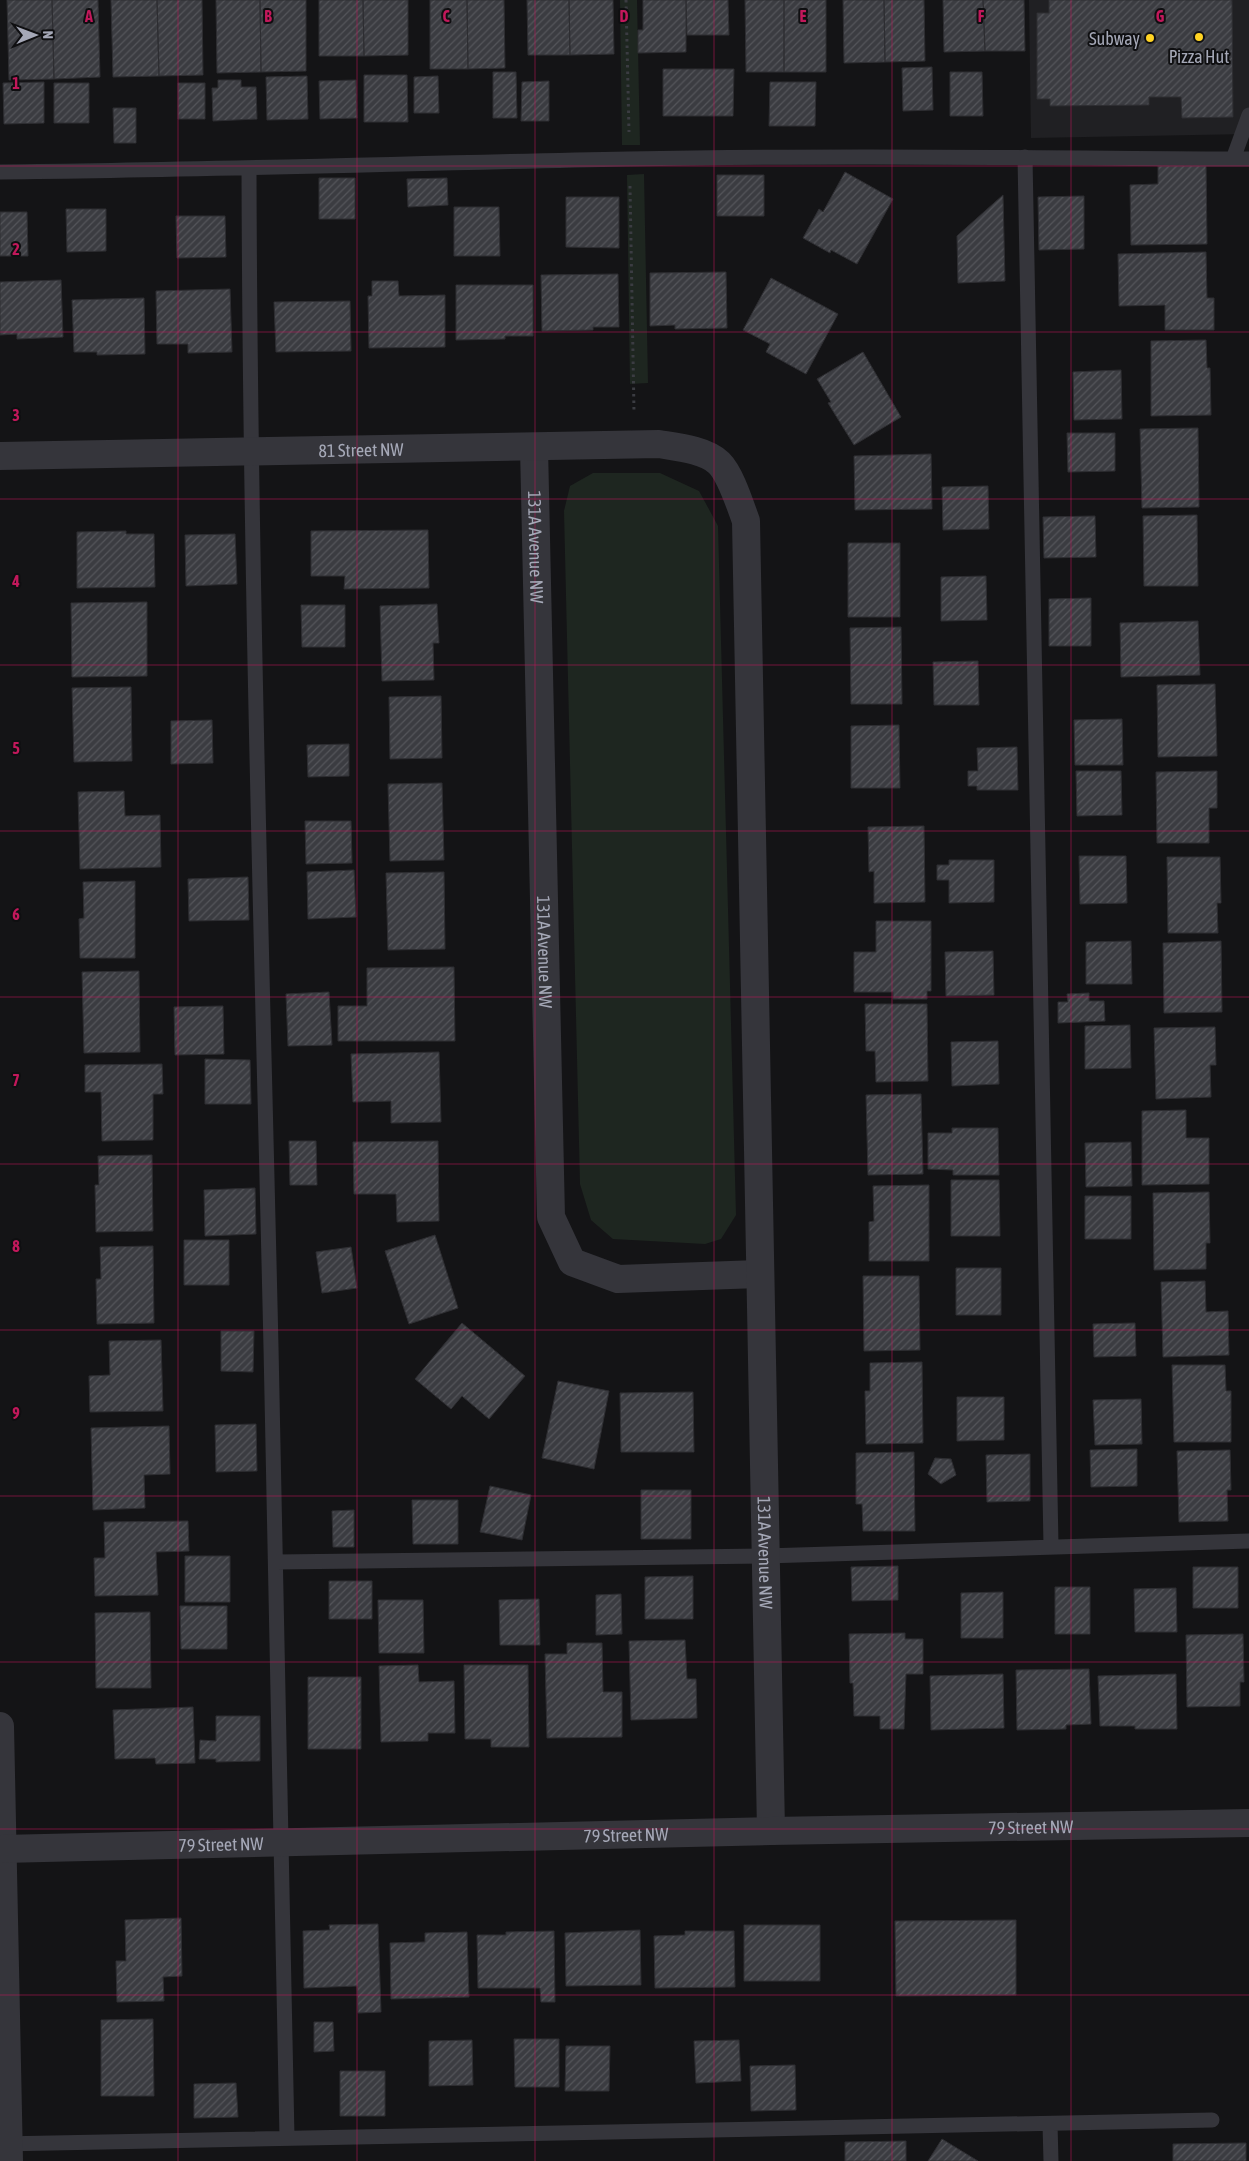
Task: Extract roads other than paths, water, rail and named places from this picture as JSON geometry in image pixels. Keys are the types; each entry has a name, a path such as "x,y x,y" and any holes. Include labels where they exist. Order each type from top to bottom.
{"street":[{"name":"81 Street NW","path":"0,456 659,444 691,449 719,463"},
{"name":"131A Avenue NW","path":"534,447 551,1217 572,1262 618,1279 759,1274"},
{"name":"131A Avenue NW","path":"719,463 735,489 746,521 771,1832"},
{"path":"0,1726 6,2149"},
{"name":"79 Street NW","path":"2,1849 771,1832 1249,1824"}],"lane":[{"path":"1233,158 1249,115"},
{"path":"1025,157 1051,1546"},
{"path":"0,172 249,169 629,159 1025,157 1249,159"},
{"path":"249,169 250,451 276,1562 287,2138"},
{"path":"276,1562 765,1556 1249,1541"},
{"path":"6,2149 287,2138 1212,2120"},
{"path":"1050,2124 1051,2161"}],"place":[{"name":"Pizza Hut","path":"1199,37"},
{"name":"Subway","path":"1150,38"}]}
